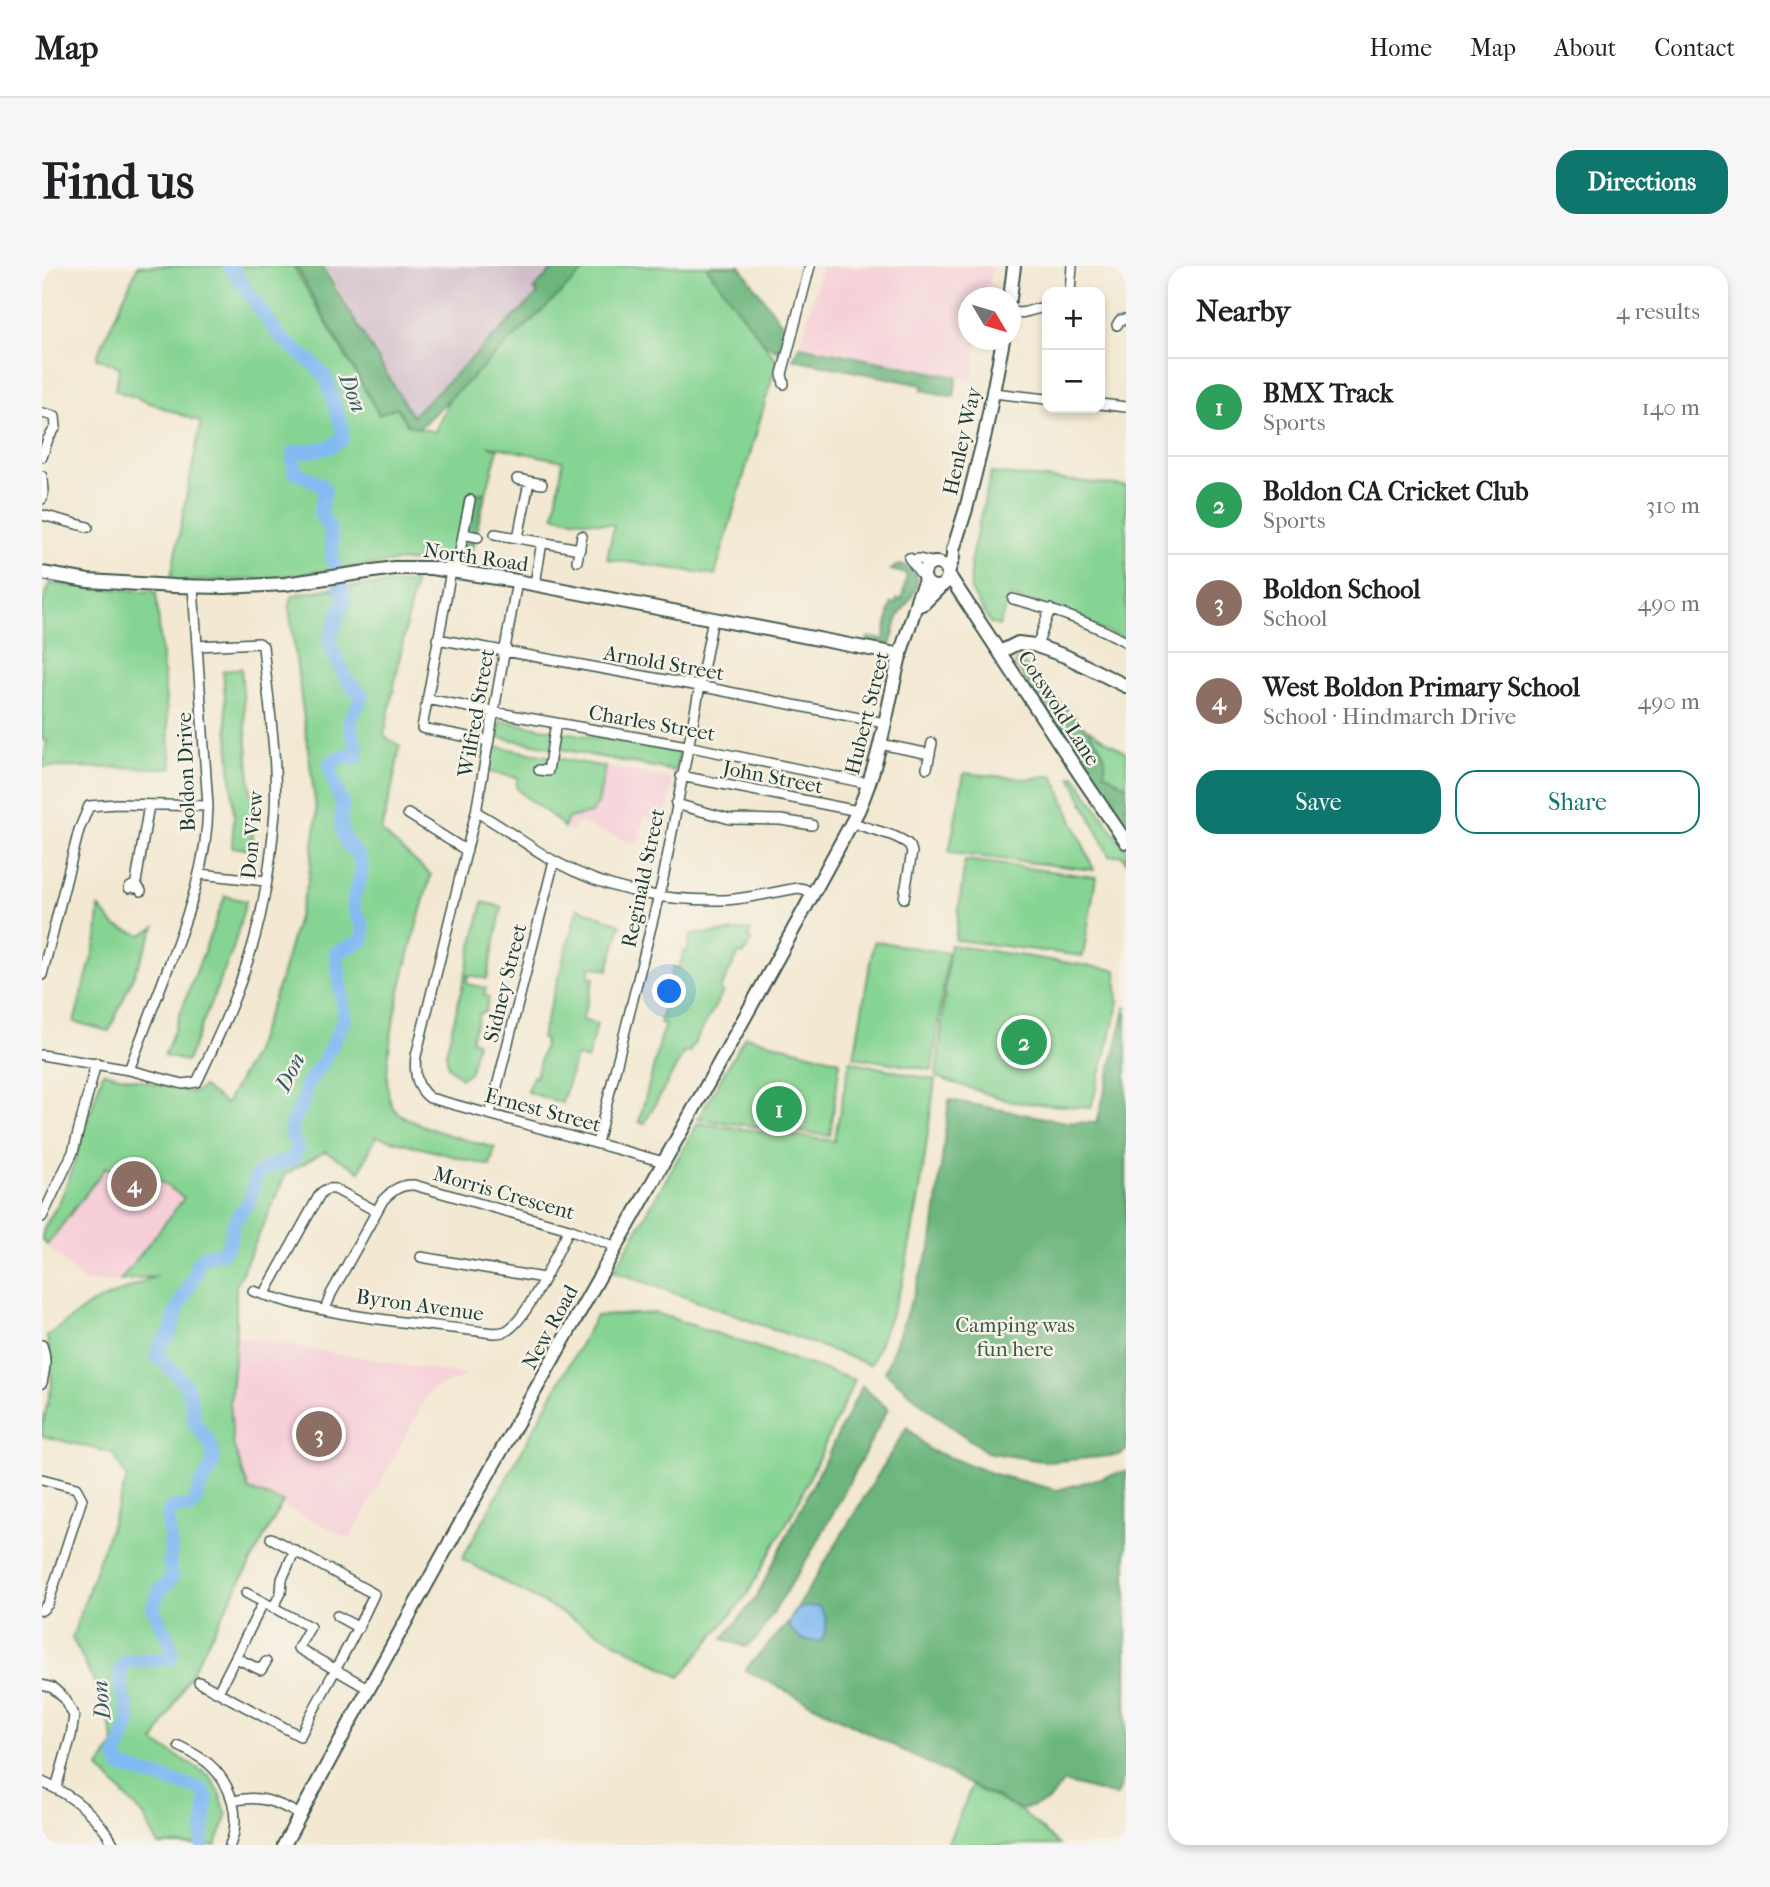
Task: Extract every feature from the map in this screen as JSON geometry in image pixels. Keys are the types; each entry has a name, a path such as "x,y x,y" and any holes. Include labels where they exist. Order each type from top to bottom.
{"main road":[{"path":"1011,287 1014,266"},
{"name":"Henley Way","path":"948,573 985,433 1001,350"},
{"path":"953,550 928,567 925,579 933,587 961,594"},
{"path":"917,606 924,603 947,581 945,566 937,563"},
{"name":"North Road","path":"42,573 88,581 193,587 300,582 394,568 431,568 535,584 901,654"},
{"name":"Cotswold Lane","path":"948,573 1126,842"},
{"name":"Hubert Street","path":"853,820 870,783 901,654 925,579"},
{"path":"1000,652 1018,643 1026,643 1065,656 1126,686"},
{"name":"New Road","path":"284,1845 853,820"}],"street":[{"path":"784,384 782,374 810,266"},
{"path":"1070,287 1072,266"},
{"path":"1021,313 1042,308"},
{"path":"1117,325 1120,320 1126,319"},
{"path":"993,393 1042,398"},
{"path":"1105,405 1126,407"},
{"path":"42,413 55,416 56,427 47,439 42,457"},
{"path":"42,476 42,494"},
{"path":"517,479 542,484"},
{"path":"518,538 529,482"},
{"path":"470,500 437,639 422,727 489,741"},
{"path":"42,515 88,527"},
{"path":"463,534 478,537"},
{"path":"495,534 580,549"},
{"path":"578,561 582,536"},
{"path":"535,584 542,542"},
{"path":"925,579 910,559 937,563"},
{"name":"Wilfred Street","path":"418,1085 416,1056 476,812 517,581"},
{"name":"Boldon Drive","path":"129,1070 180,936 200,874 208,834 193,587"},
{"path":"1013,599 1050,609 1106,630 1126,642"},
{"path":"1037,646 1050,609"},
{"name":"Reginald Street","path":"597,1143 658,898 713,618"},
{"name":"Arnold Street","path":"437,639 699,686 884,723"},
{"name":"Don View","path":"129,1070 183,1084 197,1083 246,969 267,881 275,809 263,646 259,643 197,646"},
{"name":"Charles Street","path":"427,699 687,746 870,783"},
{"path":"548,771 556,723"},
{"path":"926,768 932,743"},
{"path":"880,744 929,754"},
{"name":"John Street","path":"681,776 853,820 863,827 901,839 910,846 912,852 904,898"},
{"path":"135,888 149,804"},
{"path":"676,804 730,820 781,820 812,825"},
{"path":"42,975 79,830 89,806 208,806"},
{"path":"476,812 554,861 622,889 658,898 725,900 798,888 813,894"},
{"path":"408,814 467,851"},
{"name":"Sidney Street","path":"490,1114 554,861"},
{"path":"200,874 267,881"},
{"path":"42,1055 129,1070"},
{"path":"42,1217 73,1152 96,1063"},
{"name":"Ernest Street","path":"418,1085 430,1098 664,1162"},
{"name":"Morris Crescent","path":"325,1310 376,1211 392,1191 404,1184 569,1230 617,1247"},
{"path":"264,1295 323,1191 335,1189 376,1211"},
{"name":"Byron Avenue","path":"253,1291 325,1310 495,1333 505,1332 519,1321 569,1230"},
{"path":"421,1258 543,1278"},
{"path":"42,1345 46,1364 42,1383"},
{"path":"42,1479 76,1488 82,1499 48,1604 42,1610"},
{"path":"199,1682 299,1736 359,1629 374,1594 271,1538"},
{"path":"273,1608 281,1593 282,1579 295,1550"},
{"path":"246,1593 310,1627 298,1648 369,1689"},
{"path":"218,1692 263,1603"},
{"path":"337,1616 359,1629"},
{"path":"236,1658 261,1670 266,1662"},
{"path":"42,1685 54,1688 65,1699 74,1716 56,1788"},
{"path":"179,1746 200,1757 217,1773 228,1789 233,1801 235,1821 230,1845"},
{"path":"42,1782 56,1788 87,1811 114,1845"},
{"path":"233,1801 245,1798 267,1799 300,1815"}],"shaded area":[{"path":"325,266 585,266 412,417"},
{"path":"821,266 992,266 989,287 958,287 958,350 977,350 972,380 800,346"},
{"path":"568,760 673,779 666,822 644,818 638,845 579,823 573,830 564,828 552,815"},
{"path":"103,1072 194,1093 203,1087 227,1104 160,1275 120,1281 83,1282 42,1240 42,1230 60,1202 74,1166"},
{"path":"236,1336 468,1376 436,1387 428,1394 350,1539 250,1490 233,1444 230,1402"}],"green space":[{"path":"138,266 293,266 379,414 397,407 407,425 435,432 453,389 588,266 706,266 777,361 715,575 607,559 614,525 554,516 563,461 487,445 498,449 486,493 469,495 451,563 401,561 265,579 170,582 201,422 115,390 120,367 96,358"},
{"path":"296,266 322,266 412,416 538,294 534,289 556,266 589,266 419,428 407,425 397,407 379,415"},
{"path":"706,266 740,266 787,331 780,352 763,342"},
{"path":"800,346 957,377 954,397 922,390 922,385 793,359"},
{"path":"991,473 1126,486 1126,639 1010,596 999,626 990,623 971,591 970,562"},
{"path":"486,493 468,564 451,563 469,495"},
{"path":"904,565 912,571 917,584 898,618 890,645 867,642 868,637 884,640 891,603 896,604 897,599 902,600 907,574 891,570"},
{"path":"415,582 384,736 400,746 381,831 431,875 399,996 388,1066 388,1093 395,1110 414,1122 495,1148 490,1166 376,1136 360,1171 325,1151 286,1174 236,1286 236,1336 230,1402 233,1444 249,1490 283,1502 154,1742 210,1776 227,1816 216,1845 158,1845 144,1816 99,1768 114,1744 105,1704 72,1638 127,1479 113,1453 42,1436 42,1426 52,1385 47,1336 91,1304 157,1276 120,1281 184,1198 157,1179 144,1194 106,1167 47,1245 42,1240 43,1234 68,1181 103,1072 194,1093 203,1087 226,1104 253,1054 279,984 308,882 317,816 289,607 293,595 333,588"},
{"path":"50,583 156,592 172,768 42,767 47,741 42,739 42,606"},
{"path":"1019,660 1053,703 1066,738 1015,665"},
{"path":"241,668 253,853 232,847 234,815 223,671"},
{"path":"1030,670 1092,735 1103,753 1104,772 1126,786 1126,829 1114,816 1085,771 1066,738 1060,714"},
{"path":"501,721 680,752 675,771 497,737"},
{"path":"1088,729 1126,753 1126,786 1103,772 1104,756"},
{"path":"493,746 605,767 598,804 591,813 568,818 564,828 553,816 521,793 516,787 518,778 489,772"},
{"path":"964,773 1029,779 1053,775 1094,870 949,853"},
{"path":"1075,776 1126,850 1126,863 1122,855 1109,856 1071,777"},
{"path":"965,860 1096,877 1083,956 955,940"},
{"path":"225,896 246,901 233,949 187,1061 164,1056"},
{"path":"483,902 502,907 487,979 468,975 467,984 486,988 484,995 489,997 485,1013 480,1012 471,1040 477,1042 470,1072 461,1078 448,1066 446,1053"},
{"path":"99,907 115,926 142,935 155,927 109,1031 74,1022 97,939"},
{"path":"578,908 621,924 608,970 591,966 589,976 594,978 582,1020 597,1024 587,1060 576,1056 562,1103 527,1092 533,1076 536,1077 545,1040 541,1038"},
{"path":"751,930 748,938 752,940 743,955 739,953 720,989 723,992 689,1053 685,1051 644,1124 639,1122 665,1023 660,1023 673,967 679,968 684,951 688,951 690,935"},
{"path":"874,941 948,953 932,1070 854,1057"},
{"path":"950,945 1116,970 1118,1008 1091,1108 1012,1102 936,1077"},
{"name":"Camping was fun here","path":"1126,1006 1126,1451 1119,1455 1048,1462 987,1452 940,1419 885,1372 932,1243 949,1100 1066,1122 1097,1123"},
{"path":"745,1036 840,1061 830,1136 698,1119"},
{"path":"850,1061 935,1080 920,1191 902,1285 871,1365 614,1271 698,1123 834,1141"},
{"path":"656,1313 855,1380 796,1506 747,1595 680,1677 462,1559 596,1316"},
{"path":"862,1386 888,1409 818,1541 758,1637 746,1647 723,1639 757,1596"},
{"path":"907,1427 929,1450 997,1475 1057,1490 1126,1471 1126,1772 1117,1796 1064,1782 1048,1802 1020,1810 745,1670 788,1623"},
{"path":"972,1786 1020,1810 1059,1845 947,1845"}],"water":[{"path":"819,1606 826,1623 821,1641 804,1640 797,1636 788,1623 795,1612 800,1608"}],"waterway":[{"name":"Don","path":"202,1845 207,1797 203,1790 121,1767 116,1759 129,1721 120,1682 122,1667 127,1661 169,1659 172,1655 168,1639 153,1608 160,1589 169,1583 172,1576 169,1563 170,1510 177,1507 191,1508 213,1464 209,1442 195,1425 189,1391 175,1372 157,1357 158,1349 170,1333 177,1310 196,1273 196,1265 205,1255 219,1254 227,1248 234,1223 250,1200 257,1175 269,1167 292,1160 298,1150 290,1128 302,1106 307,1084 324,1061 345,1018 336,952 363,941 362,924 353,905 362,867 342,832 343,808 331,768 331,762 357,757 350,722 362,695 348,682 329,644 345,602 333,560 330,530 320,513 325,490 319,483 294,471 293,453 328,448 342,440 343,431 326,378 316,366 279,336 230,266"}],"place":[{"name":"Boldon CA Cricket Club","path":"1024,1042"},
{"name":"BMX Track","path":"779,1109"},
{"name":"West Boldon Primary School","path":"134,1184"},
{"name":"Boldon School","path":"319,1434"}]}
